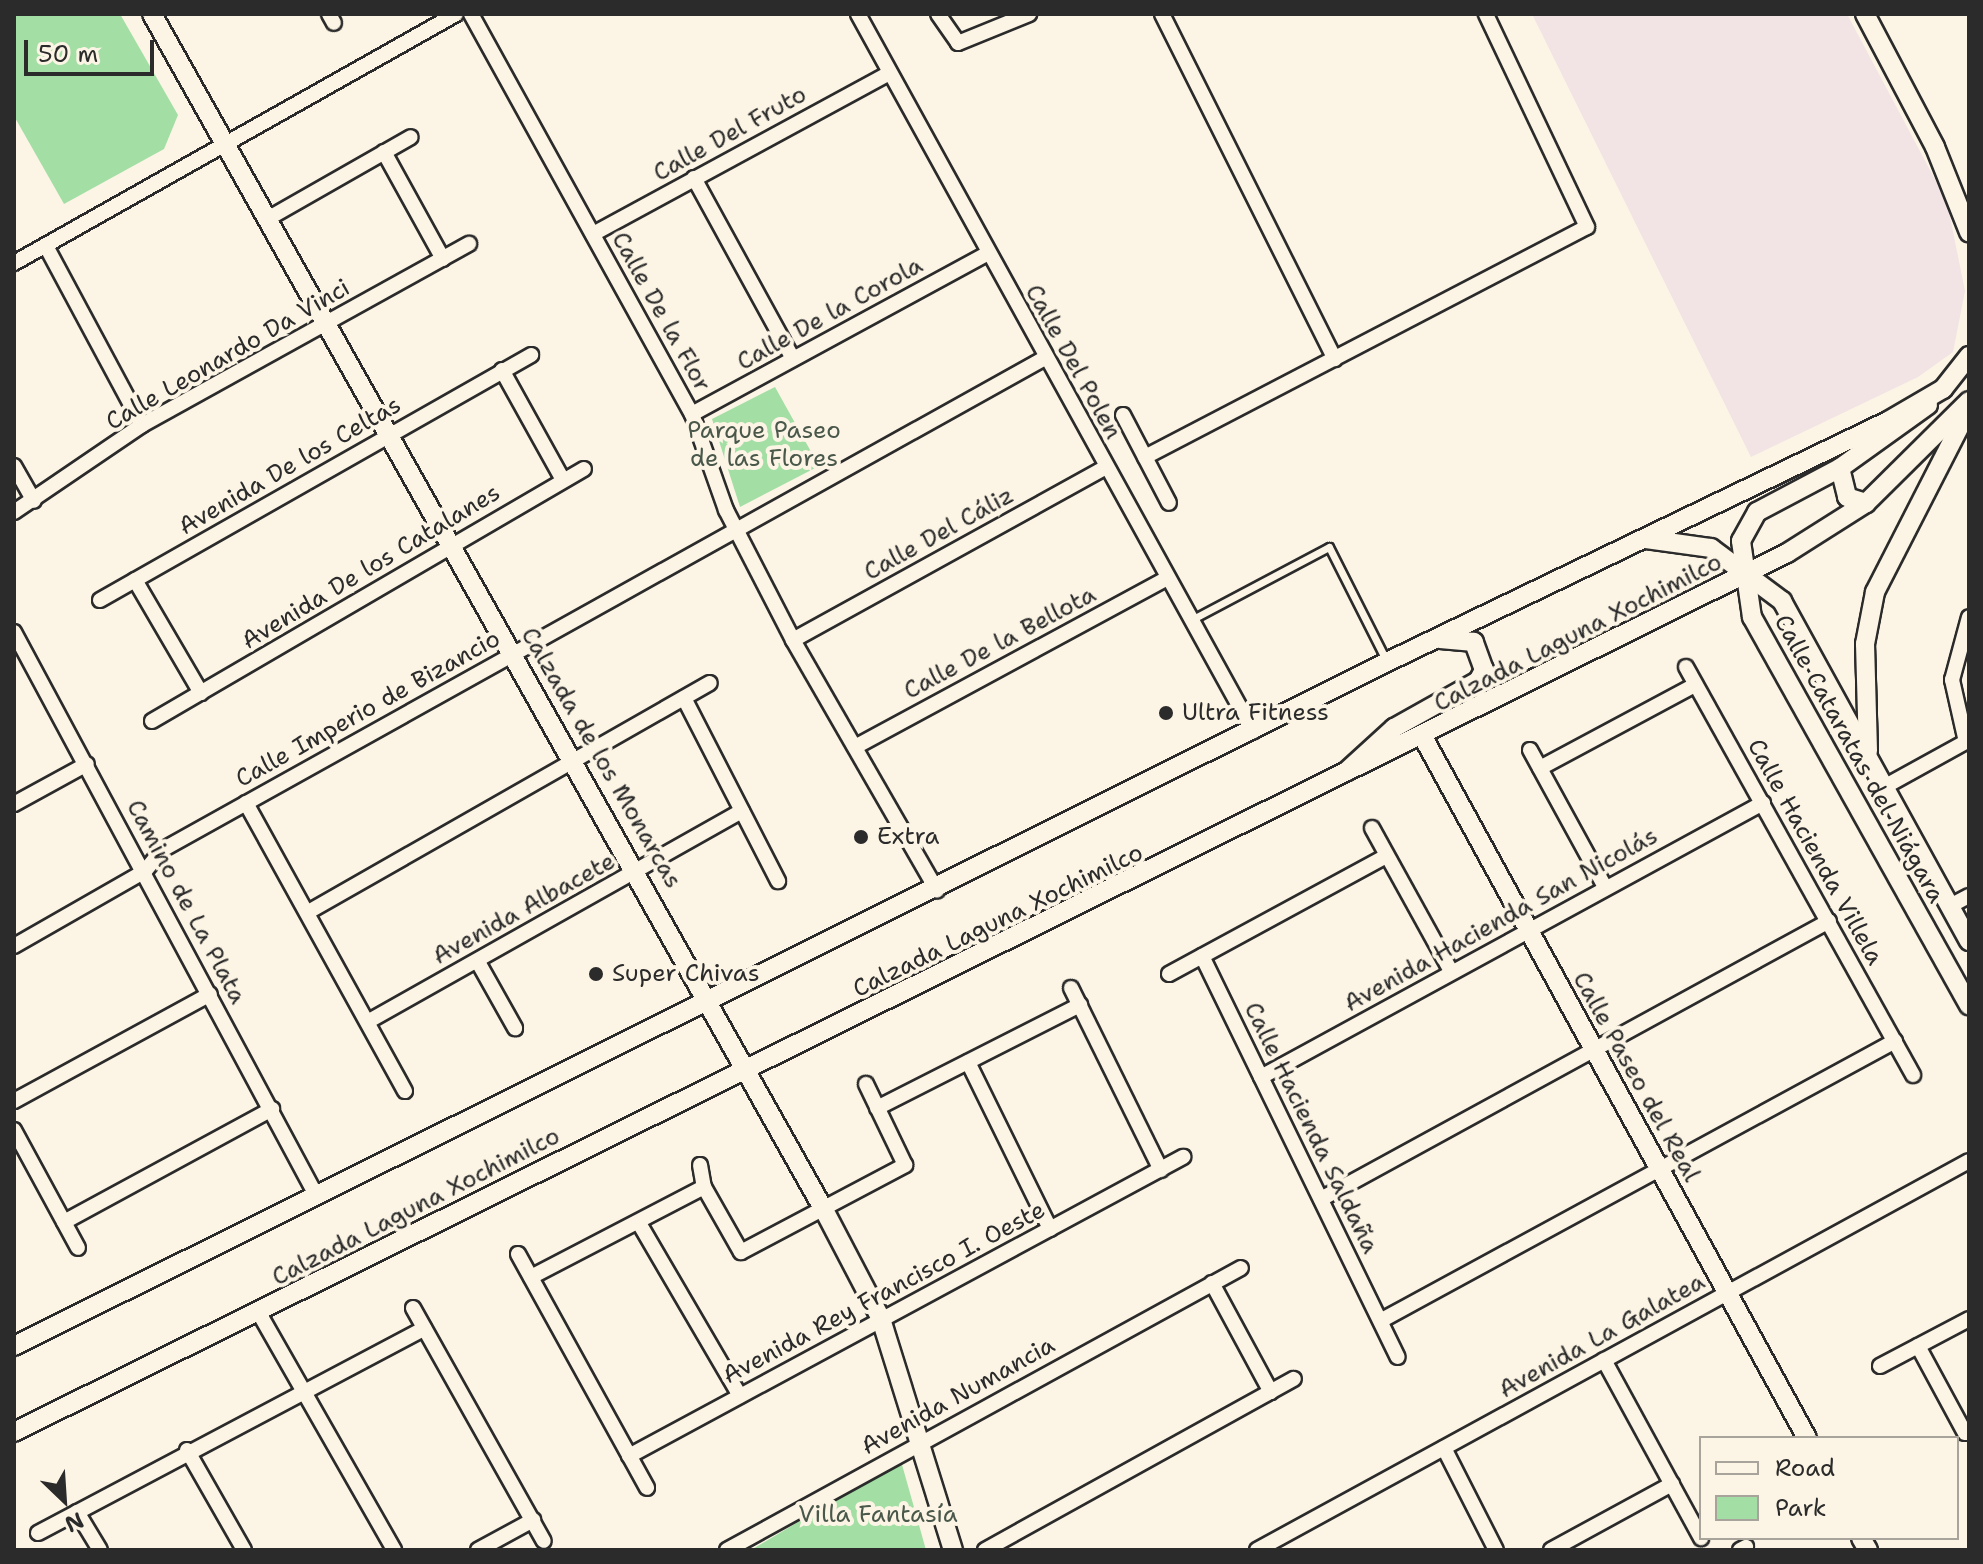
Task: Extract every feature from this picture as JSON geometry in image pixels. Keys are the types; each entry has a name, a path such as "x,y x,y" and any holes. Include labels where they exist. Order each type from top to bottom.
{"main road":[{"name":"Calzada de los Monarcas","path":"152,14 711,1001 881,1319 915,1444 953,1550"},
{"path":"1865,14 1935,147 1969,232"},
{"path":"1746,574 1741,541 1757,512 1840,468 1910,423 1969,356"},
{"path":"14,1346 937,890 1387,662 1943,389"},
{"name":"Calzada Laguna Xochimilco","path":"14,1432 1424,739 1746,574 1866,503 1969,401"},
{"path":"1868,757 1865,644 1875,592 1969,408"},
{"path":"1840,468 1847,497 1866,503"},
{"path":"1639,539 1711,548 1746,574"},
{"name":"Calle Cataratas del Niágara","path":"1746,574 1782,601 1969,941"},
{"name":"Calle Cataratas del Niágara","path":"1746,574 1752,617 1969,1006"},
{"path":"1340,779 1394,728 1478,681 1484,670 1474,642 1433,640"},
{"name":"Calle Paseo del Real","path":"1424,739 1806,1436"}],"street":[{"path":"14,263 456,14"},
{"name":"Calle De la Flor","path":"471,14 692,414 735,529 793,640 937,890"},
{"name":"Calle Del Polen","path":"858,14 1253,731"},
{"path":"938,14 958,43 1029,14"},
{"path":"1162,14 1335,359"},
{"path":"1145,457 1587,227 1486,14"},
{"name":"Calle Del Fruto","path":"593,234 889,73"},
{"path":"269,218 411,137"},
{"path":"384,152 443,259"},
{"path":"694,178 793,359"},
{"name":"Calle Leonardo Da Vinci","path":"14,512 142,425 469,244"},
{"path":"46,246 142,425"},
{"name":"Calle De la Corola","path":"692,414 988,253"},
{"name":"Avenida De los Celtas","path":"100,600 531,355"},
{"name":"Calle Imperio de Bizancio","path":"14,946 145,871 162,850 1045,358"},
{"path":"502,370 563,480"},
{"path":"1123,415 1169,503"},
{"path":"14,466 34,501"},
{"name":"Calle Del Cáliz","path":"793,640 1106,467"},
{"name":"Avenida De los Catalanes","path":"152,721 452,542 584,469"},
{"name":"Calle De la Bellota","path":"855,747 1167,578"},
{"path":"135,580 201,693"},
{"path":"1884,787 1968,741 1952,680 1969,617"},
{"name":"Camino de La Plata","path":"14,632 20,656 87,764 316,1195"},
{"name":"Calle Hacienda Villela","path":"1686,667 1913,1075"},
{"path":"310,911 710,683"},
{"path":"1540,768 1695,685"},
{"path":"684,698 778,881"},
{"path":"1530,750 1605,887"},
{"path":"14,804 87,764"},
{"path":"246,803 310,911 405,1091"},
{"name":"Avenida Hacienda San Nicolás","path":"1261,1077 1763,803"},
{"name":"Avenida Albacete","path":"369,1021 742,811"},
{"path":"1372,828 1451,971"},
{"path":"1169,974 1386,856"},
{"path":"1950,906 1969,896"},
{"path":"1321,1199 1829,921"},
{"name":"Calle Hacienda Saldaña","path":"1202,956 1398,1357"},
{"path":"478,962 515,1028"},
{"path":"1071,988 1161,1170"},
{"path":"14,1101 210,994"},
{"path":"877,1108 1080,1005"},
{"path":"1382,1320 1895,1041"},
{"path":"968,1062 1050,1229"},
{"path":"700,1165 704,1187 741,1252 905,1165 866,1084"},
{"path":"64,1222 272,1109"},
{"path":"14,1130 78,1248"},
{"name":"Avenida Rey Francisco I. Oeste","path":"629,1456 1183,1157"},
{"name":"Avenida La Galatea","path":"1257,1550 1969,1161"},
{"path":"531,1277 704,1187"},
{"path":"639,1223 740,1396"},
{"path":"518,1254 647,1488"},
{"name":"Avenida Numancia","path":"727,1550 915,1444 1241,1268"},
{"path":"1212,1283 1271,1392"},
{"path":"413,1308 544,1541"},
{"path":"259,1313 394,1550"},
{"path":"1880,1366 1969,1319"},
{"path":"38,1533 187,1450 424,1329"},
{"path":"1918,1346 1964,1434"},
{"path":"1604,1360 1699,1534"},
{"path":"985,1550 1294,1379"},
{"path":"1444,1448 1496,1550"},
{"path":"187,1450 244,1550"},
{"path":"1551,1550 1672,1484"},
{"path":"77,1512 100,1550"},
{"path":"478,1550 533,1520"}],"lane":[{"path":"1191,620 1329,547 1387,662"}],"shaded area":[{"path":"1532,14 1847,14 1947,202 1965,291 1953,352 1918,377 1751,457"}],"green space":[{"path":"20,14 120,14 178,115 164,149 64,204 14,116 14,17"},
{"name":"Parque Paseo de las Flores","path":"775,387 819,466 740,507 712,419"},
{"name":"Villa Fantasía","path":"901,1461 926,1550 751,1550"}],"place":[{"name":"Ultra Fitness","path":"1166,713"},
{"name":"Extra","path":"861,837"},
{"name":"Super Chivas","path":"596,974"}]}
